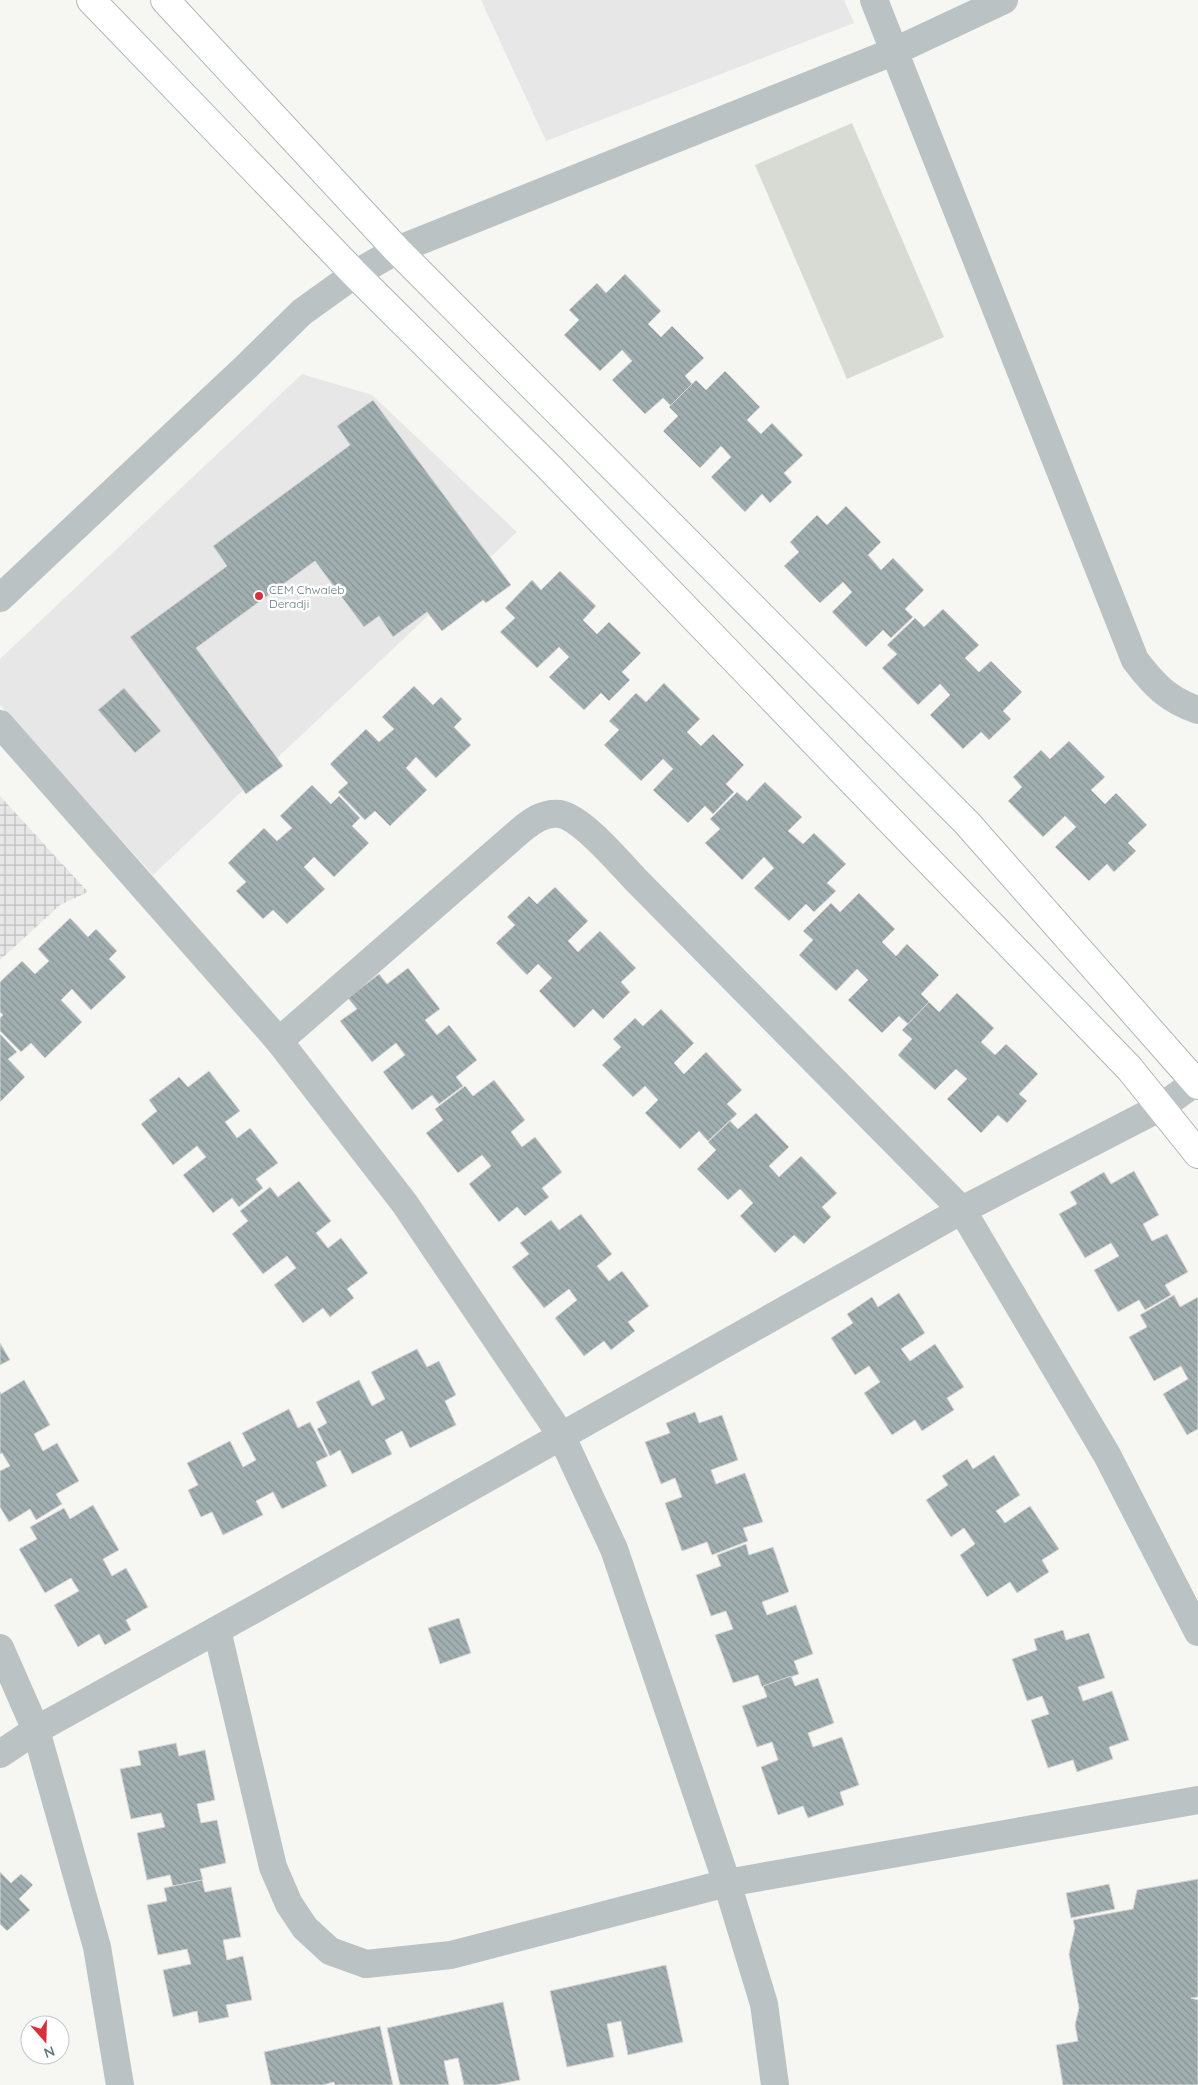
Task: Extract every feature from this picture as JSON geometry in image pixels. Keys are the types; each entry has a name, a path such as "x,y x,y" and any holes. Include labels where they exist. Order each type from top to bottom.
{"main road":[{"path":"91,0 355,274 564,482 1130,1069 1198,1154"},
{"path":"165,0 397,250 967,823 1197,1081"}],"street":[{"path":"874,0 1135,660 1153,684 1179,704 1198,710"},
{"path":"0,598 302,312 355,274 397,250 895,51 1004,0"},
{"path":"0,724 279,1041 405,1204 561,1435 614,1549 728,1883 764,2004 775,2085"},
{"path":"279,1041 520,830 538,817 560,814 573,821 604,845 641,885 962,1210 1107,1455 1198,1632"},
{"path":"0,1754 36,1730 962,1210 1161,1107 1197,1081"},
{"path":"217,1630 273,1866 289,1904 304,1928 330,1951 366,1964 451,1955 728,1883 1198,1800"},
{"path":"0,1648 36,1730 97,1947 120,2085"}],"shaded area":[{"path":"481,0 844,0 854,23 546,141"},
{"path":"852,123 944,337 847,379 755,165"},
{"name":"CEM Chwaleb Deradji","path":"302,374 372,395 517,532 153,875 0,705 0,659"},
{"path":"0,796 88,892 60,905 0,960"}],"building":[{"path":"625,274 661,311 648,324 661,337 672,326 704,358 685,376 693,385 671,406 663,398 645,414 612,380 632,361 622,350 600,371 564,335 579,320 569,310 597,283 606,293"},
{"path":"725,371 760,407 747,420 761,434 772,423 803,455 784,473 792,482 770,503 762,494 745,512 711,477 731,457 721,446 700,468 663,431 678,416 669,407 696,380 706,390"},
{"path":"373,400 511,585 486,603 483,600 442,631 427,612 393,637 379,616 364,627 315,561 196,648 283,766 246,794 130,637 227,566 213,546 350,445 337,426"},
{"path":"846,506 881,542 868,555 881,570 893,558 924,590 905,609 913,617 891,638 883,630 866,647 832,612 852,592 843,582 820,603 784,566 799,552 790,542 817,515 827,525"},
{"path":"560,571 596,606 583,620 597,634 609,622 641,653 622,672 630,680 609,701 601,693 584,710 549,677 569,657 559,647 537,668 500,632 515,618 505,608 532,580 541,590"},
{"path":"943,609 979,645 965,658 979,672 991,661 1022,692 1003,711 1011,719 989,740 981,732 963,749 930,715 950,695 940,684 918,705 882,668 897,654 887,645 915,618 924,627"},
{"path":"664,683 700,719 687,732 701,746 713,734 744,765 726,784 734,792 713,814 705,806 688,823 653,790 673,769 663,759 641,781 604,745 619,730 609,721 636,693 646,702"},
{"path":"414,686 433,705 441,697 462,719 454,727 471,745 436,778 416,757 406,768 427,790 390,826 375,811 365,820 338,792 348,783 330,764 366,729 379,742 394,729 382,717"},
{"path":"124,688 161,731 135,753 98,710"},
{"path":"1069,741 1105,777 1091,790 1105,804 1116,793 1147,825 1128,843 1136,851 1114,872 1107,864 1089,881 1055,847 1076,827 1065,816 1043,837 1008,801 1022,787 1013,777 1041,750 1050,759"},
{"path":"765,782 802,817 788,831 803,844 814,833 846,864 827,883 836,891 814,912 806,904 789,921 754,888 774,868 764,857 742,880 705,843 720,829 710,819 737,792 747,801"},
{"path":"312,785 331,804 339,796 360,818 352,826 369,843 334,877 314,857 304,867 325,889 287,924 273,910 263,919 236,891 246,882 228,863 264,828 277,841 292,828 280,816"},
{"path":"555,887 588,921 568,941 578,952 600,931 636,968 621,982 630,992 603,1019 593,1009 574,1028 539,991 552,978 538,964 527,975 496,943 515,925 507,917 529,896 537,904"},
{"path":"859,893 895,929 882,942 896,956 907,944 939,975 921,994 929,1002 908,1024 899,1016 882,1033 848,1000 868,980 857,969 836,991 799,955 813,940 803,931 831,903 840,912"},
{"path":"70,918 88,937 96,929 117,951 109,959 126,977 91,1010 72,989 61,1000 82,1022 45,1058 31,1043 21,1052 0,1031 0,1018 3,1015 0,1012 0,982 22,961 35,974 49,961 38,949"},
{"path":"408,968 440,1009 425,1020 437,1035 449,1025 477,1060 456,1077 463,1086 439,1104 432,1095 412,1110 383,1072 405,1055 396,1043 372,1062 340,1021 357,1009 348,998 379,974 387,984"},
{"path":"957,993 994,1028 981,1042 995,1055 1006,1044 1038,1074 1019,1094 1027,1101 1007,1123 998,1115 981,1133 947,1099 967,1079 956,1069 935,1090 898,1055 912,1039 902,1030 929,1002 939,1012"},
{"path":"661,1009 694,1043 674,1063 684,1074 706,1052 742,1090 727,1104 737,1114 708,1141 699,1131 680,1149 645,1113 658,1100 645,1086 633,1097 602,1065 621,1047 613,1039 635,1018 643,1026"},
{"path":"0,1034 17,1052 8,1059 25,1077 0,1102"},
{"path":"209,1071 240,1111 225,1122 237,1138 250,1128 278,1163 256,1179 263,1188 239,1207 232,1198 213,1213 183,1175 206,1157 197,1146 173,1165 141,1124 157,1111 149,1100 179,1077 188,1087"},
{"path":"494,1080 525,1120 511,1132 522,1147 535,1137 562,1172 542,1188 549,1197 525,1216 517,1207 499,1222 469,1184 491,1166 482,1155 458,1173 426,1133 443,1120 435,1109 465,1086 473,1096"},
{"path":"756,1113 789,1147 769,1166 779,1177 801,1156 837,1193 822,1207 831,1217 804,1244 794,1235 775,1253 740,1216 753,1203 740,1189 728,1200 697,1169 716,1150 708,1142 730,1121 738,1129"},
{"path":"1134,1171 1159,1215 1143,1224 1152,1241 1167,1234 1188,1272 1165,1285 1171,1295 1145,1310 1139,1300 1118,1312 1094,1270 1119,1256 1111,1243 1085,1258 1059,1214 1077,1204 1070,1192 1104,1172 1111,1184"},
{"path":"299,1181 331,1221 316,1233 328,1248 341,1238 368,1273 347,1289 354,1298 330,1317 323,1308 303,1323 274,1285 296,1268 287,1256 263,1274 232,1234 248,1221 240,1211 270,1187 278,1197"},
{"path":"581,1214 612,1254 597,1266 609,1281 622,1271 649,1306 628,1322 635,1331 611,1350 604,1341 584,1356 555,1318 577,1300 569,1289 544,1308 512,1267 529,1254 520,1243 551,1220 559,1230"},
{"path":"899,1293 925,1333 901,1349 910,1361 935,1344 964,1387 947,1398 954,1410 922,1431 915,1420 892,1435 864,1393 880,1382 869,1366 855,1375 831,1338 853,1323 847,1314 872,1297 878,1307"},
{"path":"1174,1295 1180,1307 1198,1297 1198,1429 1187,1435 1163,1394 1188,1379 1181,1366 1154,1381 1129,1337 1147,1327 1140,1315"},
{"path":"0,1343 10,1360 0,1365"},
{"path":"417,1349 427,1367 439,1361 456,1395 445,1401 456,1425 410,1448 402,1431 385,1440 392,1454 352,1474 340,1450 330,1456 317,1429 327,1423 316,1402 359,1380 372,1406 385,1399 371,1372"},
{"path":"24,1380 50,1425 34,1434 43,1451 57,1443 79,1481 56,1494 62,1504 36,1520 30,1509 9,1522 0,1507 0,1471 10,1466 2,1453 0,1454 0,1392 1,1394"},
{"path":"289,1409 298,1428 310,1422 328,1456 316,1462 327,1486 282,1509 273,1492 256,1501 263,1515 223,1535 212,1512 201,1517 188,1490 198,1485 187,1463 230,1441 243,1467 256,1460 242,1433"},
{"path":"695,1412 699,1423 722,1415 738,1460 711,1470 716,1484 745,1473 763,1522 743,1528 748,1541 712,1555 707,1542 682,1551 665,1503 682,1497 675,1478 661,1484 645,1442 670,1433 666,1423"},
{"path":"994,1455 1020,1495 996,1511 1005,1523 1030,1506 1059,1549 1042,1560 1049,1572 1017,1593 1010,1582 987,1597 960,1555 975,1544 964,1528 951,1537 926,1500 948,1485 942,1476 967,1459 973,1469"},
{"path":"93,1505 119,1550 103,1559 112,1576 126,1568 148,1607 126,1620 131,1630 105,1645 99,1634 78,1647 54,1605 79,1591 71,1578 45,1593 19,1549 37,1539 30,1527 64,1508 70,1519"},
{"path":"746,1544 749,1555 773,1547 789,1592 762,1602 767,1615 796,1605 813,1654 794,1661 799,1674 762,1687 758,1675 733,1683 715,1635 733,1629 726,1611 711,1616 696,1575 721,1566 717,1555"},
{"path":"459,1618 471,1653 440,1664 428,1628"},
{"path":"1063,1630 1066,1640 1089,1633 1105,1678 1078,1687 1083,1701 1112,1691 1129,1740 1109,1747 1113,1759 1077,1772 1073,1760 1048,1768 1031,1720 1049,1714 1042,1696 1027,1701 1012,1659 1037,1650 1034,1639"},
{"path":"791,1676 795,1686 818,1678 834,1723 808,1733 813,1747 842,1737 859,1785 840,1792 844,1805 808,1818 803,1806 778,1815 761,1767 778,1760 772,1742 757,1747 742,1706 767,1697 763,1686"},
{"path":"176,1743 179,1756 205,1750 215,1800 197,1804 201,1823 217,1820 226,1863 200,1869 203,1880 173,1886 170,1875 147,1880 137,1833 165,1827 161,1813 131,1819 120,1769 141,1765 138,1751"},
{"path":"0,1872 11,1883 21,1874 33,1885 19,1899 30,1910 7,1931 0,1924"},
{"path":"1198,1879 1198,1997 1191,1998 1198,2000 1198,2085 1063,2085 1056,2045 1078,2041 1075,2025 1079,2008 1069,1954 1075,1928 1073,1920 1133,1909 1137,1890"},
{"path":"202,1880 205,1892 231,1887 241,1937 223,1940 227,1960 243,1956 252,2000 226,2005 229,2017 199,2023 197,2011 173,2017 163,1970 191,1964 187,1949 158,1955 147,1905 167,1901 164,1888"},
{"path":"1109,1884 1115,1909 1071,1918 1066,1893"},
{"path":"666,1965 683,2042 628,2055 621,2021 607,2024 614,2057 567,2067 550,1991"},
{"path":"503,2002 520,2080 496,2085 464,2085 458,2058 444,2061 449,2085 400,2085 387,2028"},
{"path":"380,2026 393,2085 335,2085 334,2082 323,2085 271,2085 264,2052"}],"place":[{"name":"CEM Chwaleb Deradji","path":"259,596"}]}
